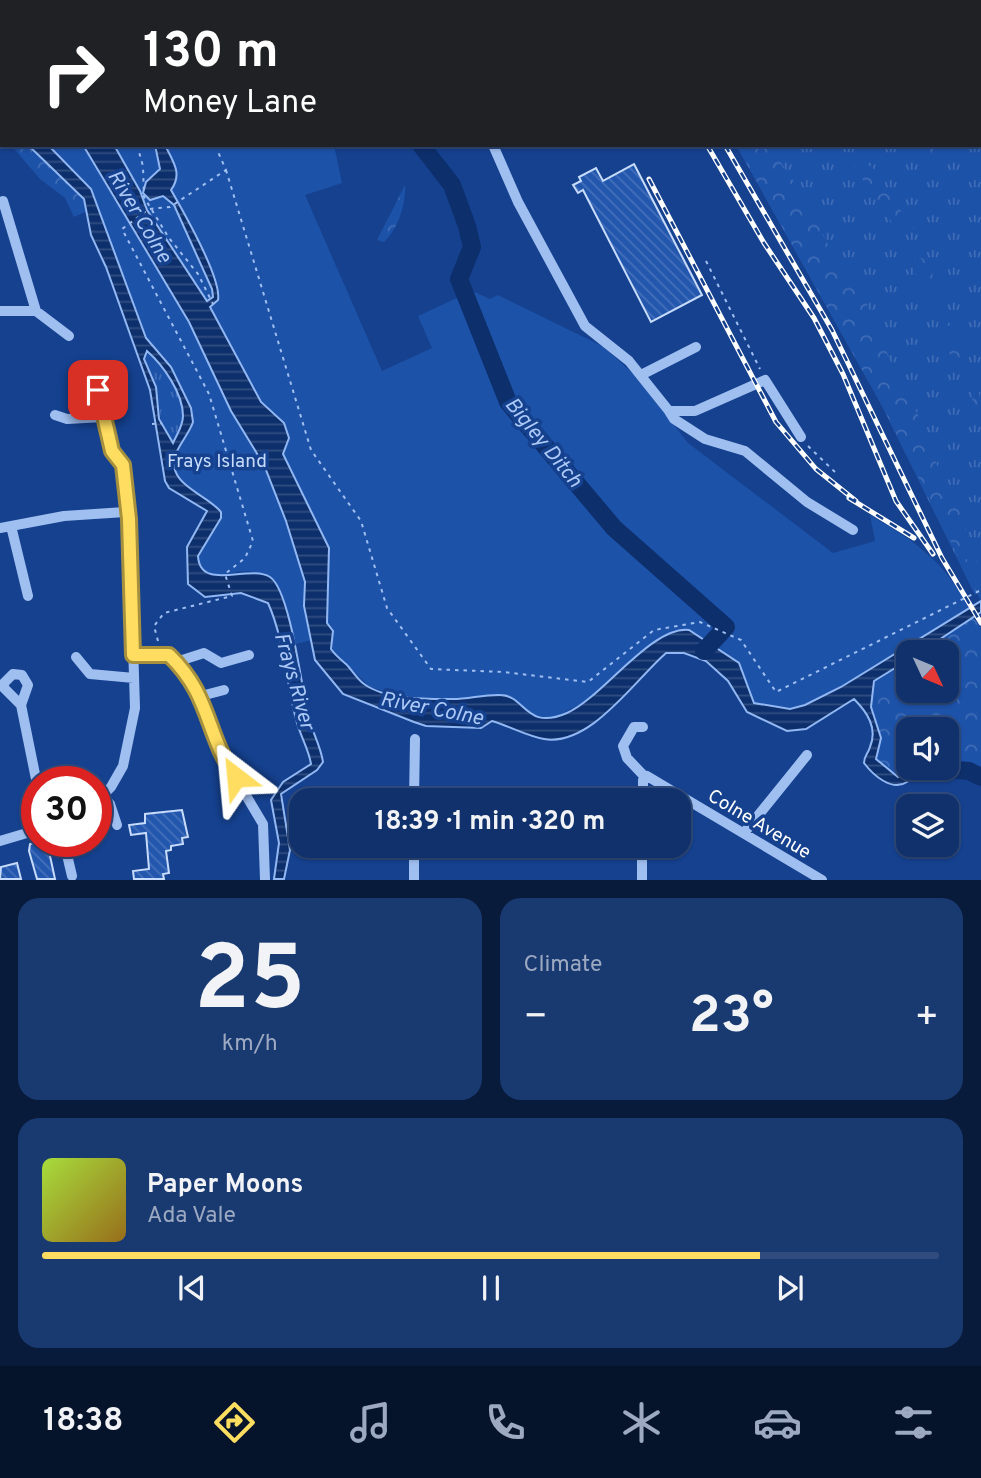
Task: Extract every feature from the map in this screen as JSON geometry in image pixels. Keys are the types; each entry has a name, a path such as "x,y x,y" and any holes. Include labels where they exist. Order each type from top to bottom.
{"street":[{"path":"494,147 518,202 585,326 615,349 641,375 674,419 705,439 745,451 807,502 853,530"},
{"path":"3,201 36,311 69,336"},
{"path":"0,311 36,311"},
{"path":"641,375 696,347"},
{"path":"669,411 695,411 765,380 801,437"},
{"path":"98,390 112,451 123,465 129,516 135,708 124,766 112,782"},
{"path":"55,415 65,423 103,417"},
{"path":"28,596 6,527 64,516 125,512 129,516"},
{"path":"133,655 161,648 176,662 201,696 223,757 263,824 259,866 265,879"},
{"path":"176,662 204,653 221,663 248,655"},
{"path":"76,657 90,674 134,678"},
{"path":"201,696 225,690"},
{"path":"21,705 33,766"},
{"path":"643,727 634,727 623,746 627,758 645,777 644,788"},
{"path":"414,788 415,739"},
{"path":"744,833 807,755"},
{"name":"Colne Avenue","path":"645,777 822,880"},
{"path":"112,810 117,825"},
{"path":"0,841 21,835"},
{"path":"68,857 72,876"},
{"path":"414,858 414,880"},
{"path":"642,858 642,880"}],"path":[{"path":"138,147 143,166 144,198 169,238 198,274 213,304"},
{"path":"216,147 226,170 311,450 361,521 387,608 431,669 505,672 588,682 654,630 700,622 741,639 776,692 981,590"},
{"path":"161,648 154,626 164,612 232,596 225,574 236,567 251,549 253,541 233,482 209,394 122,231 124,225 150,209 170,207 226,170"},
{"path":"706,261 765,380"},
{"path":"152,424 162,423"},
{"path":"801,437 815,456 838,475"}],"green space":[{"path":"13,147 30,147 84,199 87,211 74,217 65,198 40,179"},
{"name":"Frays Island","path":"52,147 334,147 342,183 305,195 382,371 432,348 418,316 472,291 490,299 498,295 604,347 639,379 688,443 833,553 875,541 870,515 915,543 939,565 969,608 917,640 896,640 896,653 841,687 805,705 790,709 754,703 739,663 689,630 654,643 588,700 555,717 538,718 501,695 454,699 404,697 370,687 333,652 332,635 296,644 276,581 249,571 210,574 200,566 198,556 221,518 221,513 181,482 175,471 177,452 190,431 193,418 191,408 164,357 146,338 91,189"},
{"path":"737,147 981,147 981,588 975,595 881,404"},
{"path":"737,147 770,147 799,189 837,262 865,299 902,389 925,426 938,469 954,496 965,524 967,547 964,557 971,563 981,560 981,601 881,404"},
{"path":"920,147 938,147 939,156 949,167 948,175 935,175"},
{"path":"860,158 879,173 896,205 915,226 912,231 906,234 894,229 888,214 882,210 854,166"},
{"path":"405,185 397,223 384,242 377,240"},
{"path":"922,258 933,270 932,280 938,285 944,304 932,298 918,280 915,260"},
{"path":"945,320 956,329 964,341 967,354 964,368 955,361 941,335 938,323"},
{"path":"147,351 165,372 180,398 183,420 173,443 161,423 156,385 144,353"},
{"path":"973,375 978,379 981,416 972,397"},
{"path":"973,617 981,628 981,773 959,766 959,717 896,717 895,776 876,759 881,738 871,707 874,681 896,667 896,704 959,704 959,640 938,640"}],"water":[{"name":"Frays River","path":"30,147 50,147 91,189 146,338 171,367 191,408 193,422 175,456 174,466 182,482 221,512 221,518 198,556 201,567 207,573 216,575 250,573 270,577 284,600 308,716 323,762 317,770 281,794 289,844 284,879 274,879 279,843 271,800 283,782 311,764 293,708 274,617 268,603 241,593 205,597 188,584 187,547 207,511 169,488 165,481 150,390 106,267 91,235 84,199","holes":["147,351 171,380 180,398 183,416 173,443 159,419 156,387 144,359"]},
{"name":"River Colne","path":"84,147 115,147 140,191 147,210 207,301 213,297 212,289 174,205 163,196 150,200 143,193 146,182 160,169 155,147 166,147 174,162 176,178 171,190 200,245 218,290 218,300 210,307 261,402 284,423 289,438 283,454 329,548 327,623 333,631 331,649 364,684 384,693 407,698 453,699 501,695 516,701 534,715 542,718 553,717 581,705 659,639 674,632 689,630 739,663 754,703 790,709 805,705 841,687 896,653 896,667 874,681 871,707 881,738 876,759 896,775 896,780 910,780 901,785 889,784 864,763 873,733 867,715 854,699 806,729 787,731 747,712 728,681 706,661 684,653 666,653 594,723 561,739 538,738 492,721 481,728 426,726 343,694 315,660 304,606 305,582 286,521 264,465 231,411 189,322"},
{"path":"981,601 981,612 939,640 918,640"},
{"path":"959,765 970,768 965,777 959,775"}],"building":[{"path":"634,164 702,295 651,322 583,190 578,193 573,185 581,181 579,177 596,168 603,181"},
{"path":"182,810 188,837 182,838 183,844 171,846 171,850 166,851 169,873 163,874 164,879 134,879 133,871 149,869 146,833 131,835 129,825 145,823 145,814"},
{"path":"31,857 50,857 55,879 37,879"},
{"path":"17,863 21,879 0,879 1,867"}],"waterway":[{"name":"Bigley Ditch","path":"423,147 452,185 467,226 472,247 459,279 508,402 614,528 726,627 704,651"},
{"name":"Bigley Ditch","path":"959,770 969,771 981,777"}],"railway":[{"path":"708,147 764,243 814,318 843,374 896,501 933,554"},
{"path":"726,147 832,330 942,558 981,623"},
{"path":"649,179 776,422 816,469 856,501"},
{"path":"849,498 914,538"}],"route":[{"path":"98,390 112,451 123,465 129,519 133,655 169,655 189,676 206,706 226,764 236,777"}]}
